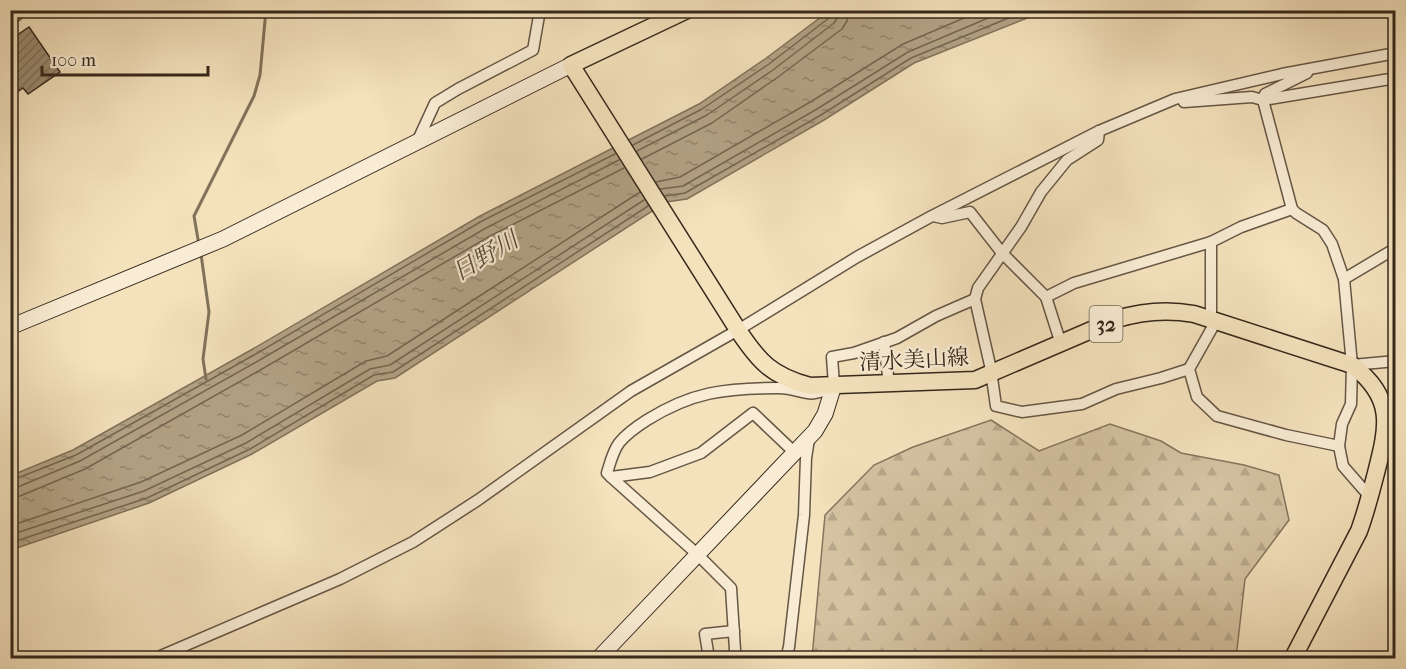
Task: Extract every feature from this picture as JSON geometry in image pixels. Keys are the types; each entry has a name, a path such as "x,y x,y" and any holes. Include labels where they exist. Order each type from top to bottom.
{"main road":[{"path":"571,65 687,10"},
{"name":"清水美山線","path":"571,65 755,356 770,370 790,381 810,386 975,380 992,376 1117,319 1136,313 1175,310 1352,365 1369,378 1378,391 1390,427 1359,531 1293,658"}],"street":[{"path":"10,19 17,15 14,10"},
{"path":"417,142 435,103 533,50 540,10"},
{"path":"156,658 340,579 413,542 478,500 631,391 735,325 932,216 1099,131 1175,99 1395,52"},
{"path":"10,327 223,239 571,65"},
{"path":"1317,68 1265,94 1263,100 1292,209 1323,230 1332,244 1344,279 1352,365 1351,404 1342,424 1339,446 1343,466 1370,497"},
{"path":"1175,99 1182,102 1252,97 1263,100 1395,78"},
{"path":"1099,131 1098,140 1067,160 1054,175 978,288 975,298 996,406 1022,412 1082,404 1116,389 1190,369"},
{"path":"1046,297 1074,283 1211,242 1241,227 1292,209"},
{"path":"932,216 942,218 969,212 1002,253 1046,297 1061,344"},
{"path":"1211,242 1212,320 1190,369 1197,397 1217,416 1286,435 1339,446"},
{"path":"1344,279 1395,248"},
{"path":"599,658 809,437 825,414 834,385 832,357 854,353 897,338 975,298"},
{"path":"885,342 889,384"},
{"path":"1352,365 1395,361"},
{"path":"734,658 731,588 697,554 607,473 617,445 628,432 671,405 702,393 781,388 820,394 834,385"},
{"path":"611,477 650,472 701,453 753,413 795,452"},
{"path":"786,658 804,515 809,437"},
{"path":"709,658 705,634 734,631"}],"green space":[{"path":"991,420 1039,451 1110,424 1161,441 1181,453 1244,465 1279,475 1289,520 1245,579 1236,658 812,658 825,515 874,465 913,447"}],"water":[{"name":"日野川","path":"829,11 1045,11 914,63 824,120 687,199 666,202 395,378 377,381 252,454 149,503 11,550 10,476 73,450 251,350 480,216 699,104 765,59"}],"building":[{"path":"29,27 60,72 28,94 23,88 10,97 10,70 14,67 10,62 10,55 16,51 10,40"}],"waterway":[{"path":"199,245 194,216 254,96 260,75 266,10"},
{"path":"201,254 209,312 203,359 206,379"}]}
